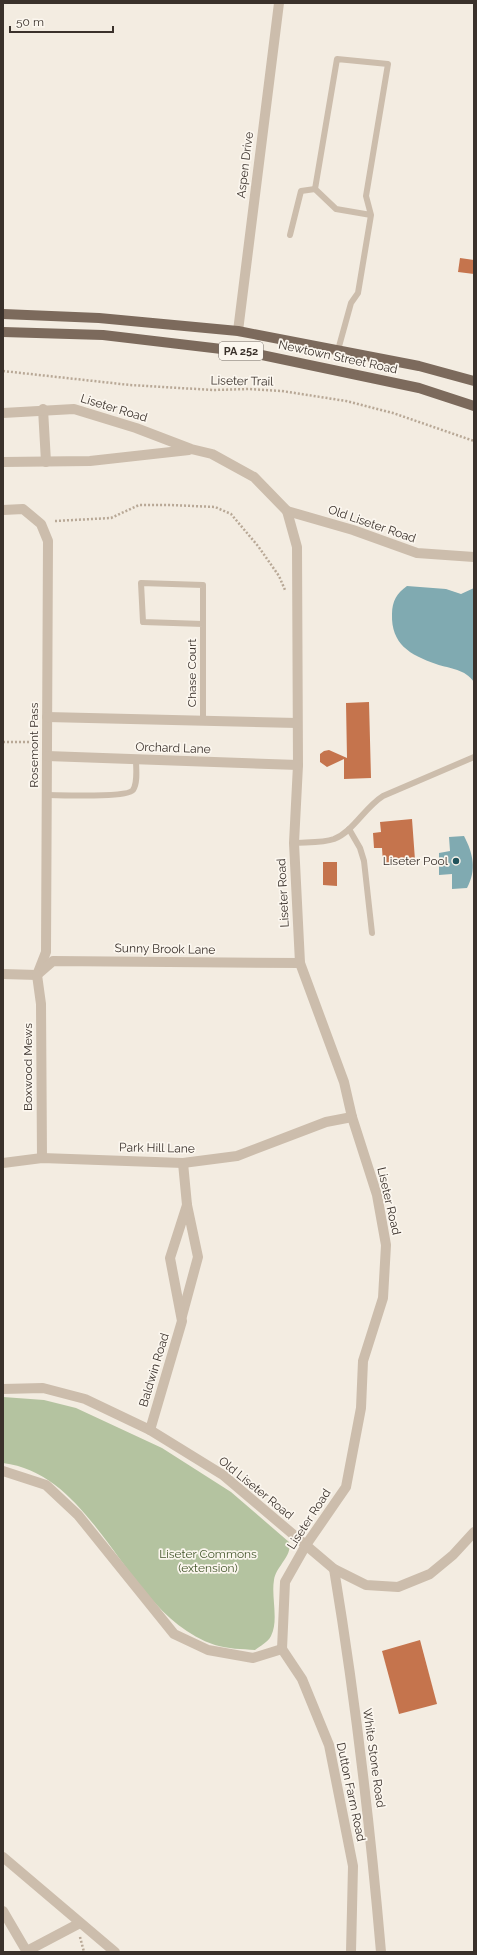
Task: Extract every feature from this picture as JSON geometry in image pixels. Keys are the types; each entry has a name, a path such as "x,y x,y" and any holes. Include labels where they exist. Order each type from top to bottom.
{"main road":[{"name":"Newtown Street Road","path":"3,314 99,318 238,331 419,366 474,381"},
{"name":"Newtown Street Road","path":"3,332 103,335 248,352 419,388 474,406"}],"street":[{"name":"Aspen Drive","path":"238,331 278,3"},
{"name":"Liseter Road","path":"3,413 43,409 74,409 136,428 191,449 212,454 254,477 287,512 297,546 296,722 298,765 294,843 300,963 344,1082 352,1117 377,1195 386,1245 383,1298 363,1361 361,1408 346,1487 306,1545 286,1582 282,1649"},
{"path":"43,409 46,462"},
{"name":"Liseter Road","path":"3,462 90,461 191,449"},
{"name":"Rosemont Pass","path":"3,510 23,509 41,524 48,541 46,952 36,975"},
{"name":"Old Liseter Road","path":"287,512 353,530 417,553 474,557"},
{"path":"47,716 202,721 296,722"},
{"name":"Orchard Lane","path":"47,756 298,765"},
{"name":"Sunny Brook Lane","path":"36,975 53,961 300,963"},
{"path":"3,974 36,975"},
{"name":"Boxwood Mews","path":"36,975 41,1004 42,1158"},
{"name":"Park Hill Lane","path":"3,1162 42,1158 184,1163 236,1156 326,1122 352,1117"},
{"name":"Baldwin Road","path":"150,1430 182,1320 198,1257 187,1204 184,1163"},
{"name":"Baldwin Road","path":"182,1320 170,1258 187,1204"},
{"name":"Old Liseter Road","path":"3,1389 43,1388 85,1399 150,1430 224,1475 334,1569 366,1585 398,1587 430,1574 453,1555 474,1532"},
{"path":"3,1471 46,1485 78,1515 174,1634 208,1650 253,1658 282,1649"},
{"name":"White Stone Road","path":"334,1569 345,1638 372,1837 381,1952"},
{"name":"Dutton Farm Road","path":"282,1649 302,1679 329,1745 353,1866 351,1952"},
{"path":"3,1857 115,1952"},
{"path":"3,1911 27,1952 80,1923"}],"lane":[{"path":"315,188 337,59 388,64 366,196 371,215 358,293 351,303 338,350"},
{"path":"315,188 336,209 371,215"},
{"path":"290,236 301,191 315,188"},
{"name":"Chase Court","path":"202,721 203,624 203,585 141,583 143,622 203,624"},
{"path":"294,843 332,840 342,835 349,829 373,802 382,796 474,757"},
{"path":"47,795 108,795 128,793 132,791 134,786 136,760"},
{"path":"349,829 360,848 364,861 372,933"}],"path":[{"name":"Liseter Trail","path":"3,371 130,385 212,390 249,389 282,391 346,401 386,411 474,441"},
{"path":"55,520 112,518 139,505 215,507 231,514 258,546 279,576 287,596"},
{"path":"3,742 47,742"},
{"path":"79,1934 84,1952"}],"green space":[{"name":"Liseter Commons (extension)","path":"3,1397 44,1400 76,1408 162,1448 231,1492 289,1542 289,1552 275,1575 273,1594 275,1616 273,1630 268,1640 255,1650 215,1645 184,1629 157,1606 89,1518 64,1492 36,1473 3,1463"}],"water":[{"path":"407,586 446,589 461,594 474,588 474,682 462,672 418,657 404,647 399,641 393,624 392,609 396,598"},
{"name":"Liseter Pool","path":"464,836 472,855 472,875 467,888 452,889 452,874 439,875 439,853 450,851 449,837"}],"building":[{"path":"460,258 474,260 474,274 458,272"},
{"path":"369,702 371,778 344,779 344,759 327,767 320,762 320,754 329,750 347,758 346,703"},
{"path":"412,819 415,860 383,863 382,848 374,848 373,833 381,832 380,822"},
{"path":"323,862 337,862 337,886 323,885"},
{"path":"420,1640 437,1704 399,1714 382,1651"}],"place":[{"name":"Liseter Pool","path":"456,861"}]}
